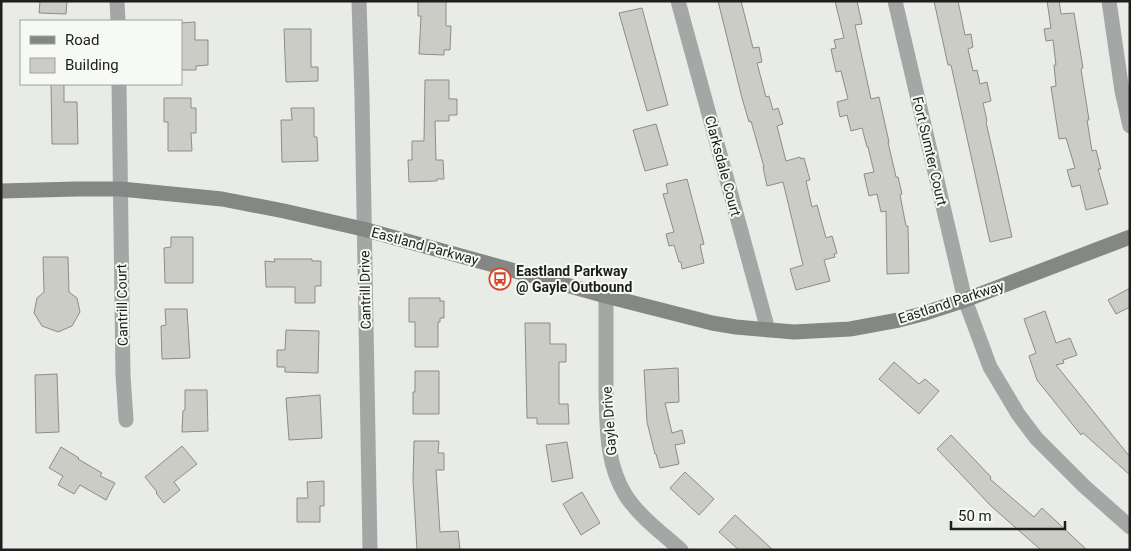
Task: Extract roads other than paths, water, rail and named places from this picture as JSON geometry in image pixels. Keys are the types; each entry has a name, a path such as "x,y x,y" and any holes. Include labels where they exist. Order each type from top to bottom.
{"street":[{"path":"118,1 118,20"},
{"name":"Cantrill Drive","path":"359,1 370,550"},
{"name":"Clarksdale Court","path":"678,1 768,330"},
{"name":"Fort Sumter Court","path":"895,1 965,300 990,367 1008,398 1036,438 1057,461 1130,527"},
{"path":"1109,1 1122,91 1130,126"},
{"path":"119,85 121,189"},
{"name":"Eastland Parkway","path":"1,191 121,189 222,199 284,211 363,230 712,323 794,332 850,329 922,314 965,300 1130,237"},
{"name":"Cantrill Court","path":"121,189 123,375 126,420"},
{"name":"Gayle Drive","path":"606,296 607,429 610,455 616,477 627,497 640,512 681,550"}],"place":[{"name":"Eastland Parkway @ Gayle Outbound","path":"500,279"}]}
